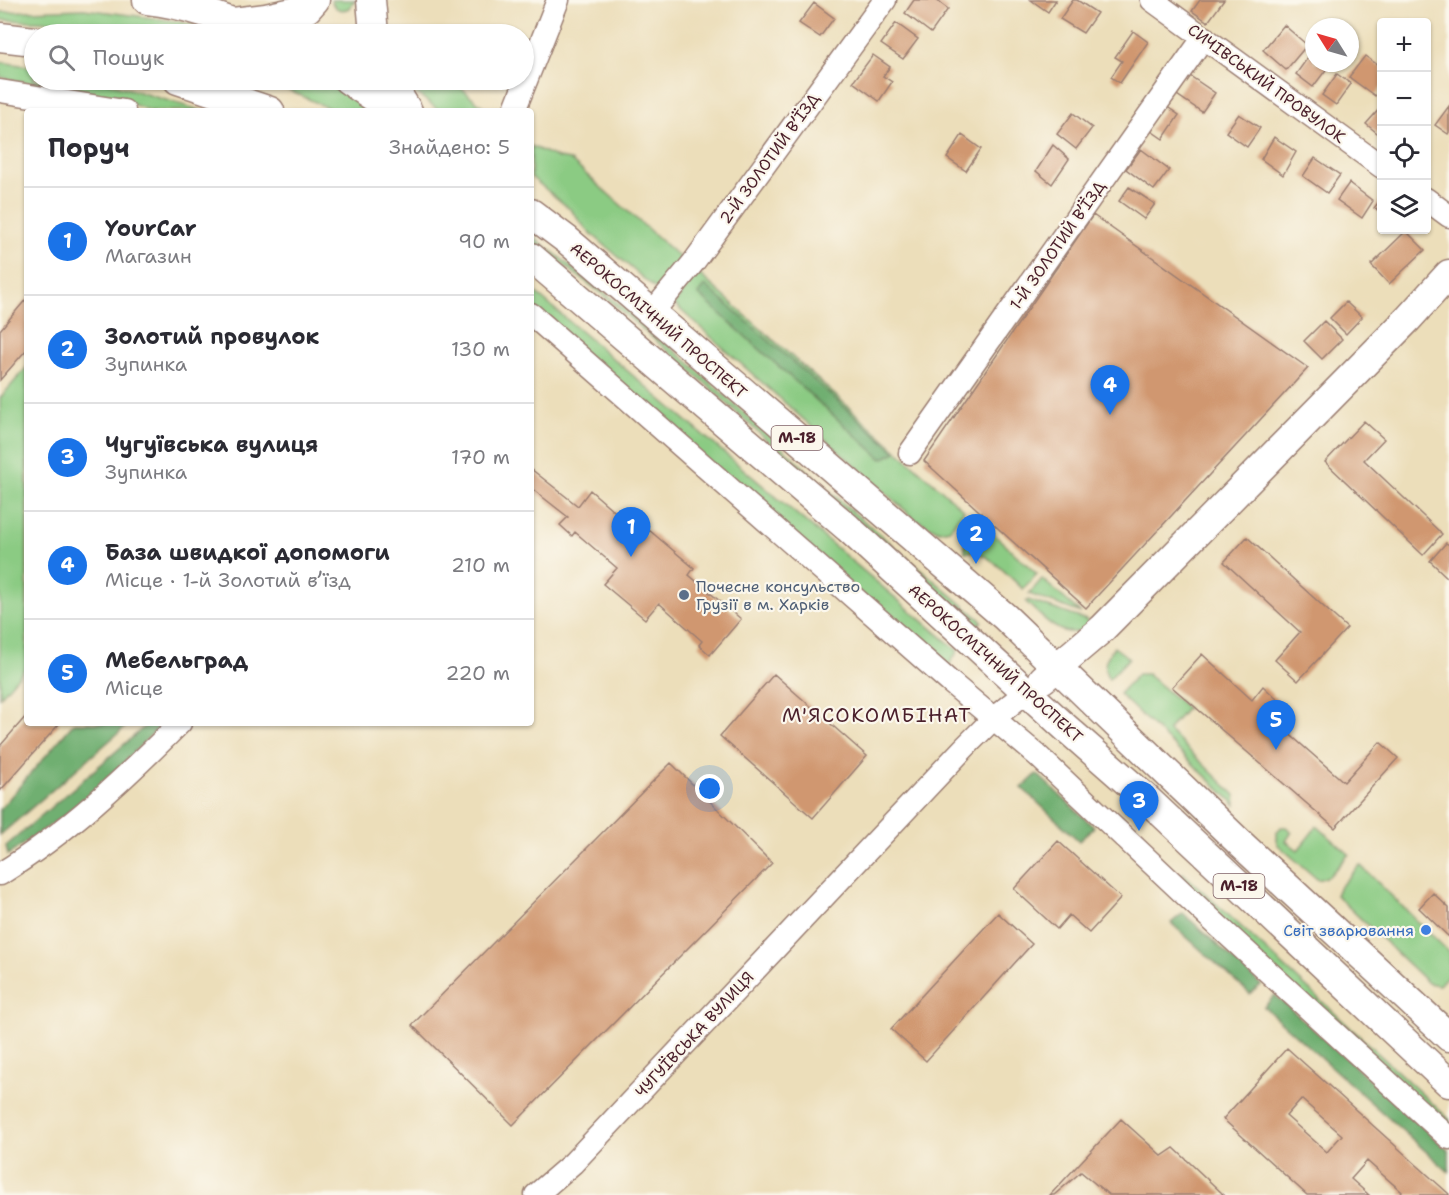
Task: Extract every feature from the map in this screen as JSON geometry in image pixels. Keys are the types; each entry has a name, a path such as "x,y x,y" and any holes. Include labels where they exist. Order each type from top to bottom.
{"main road":[{"path":"147,0 238,24"},
{"path":"233,22 307,9 315,0"},
{"path":"371,0 373,24"},
{"path":"0,37 24,40"},
{"path":"208,90 261,108"},
{"path":"363,90 390,108"},
{"path":"395,90 406,108"},
{"name":"АЕРОКОСМІЧНИЙ ПРОСПЕКТ","path":"534,215 567,240 1005,617 1057,669 1449,1037"},
{"name":"АЕРОКОСМІЧНИЙ ПРОСПЕКТ","path":"534,261 848,528 1026,692 1148,800 1449,1083"},
{"path":"1026,692 1057,669 1102,629 1345,383 1449,274"}],"street":[{"path":"534,61 558,0"},
{"name":"2-Й ЗОЛОТИЙ В’ЇЗД","path":"651,314 693,263 885,0"},
{"name":"СИЧІВСЬКИЙ ПРОВУЛОК","path":"1152,0 1377,163"},
{"name":"1-Й ЗОЛОТИЙ В’ЇЗД","path":"910,453 1204,38"},
{"path":"515,108 522,90"},
{"path":"0,91 105,108"},
{"path":"1431,203 1449,216"},
{"path":"534,317 941,675 1037,755 1214,922 1449,1138"},
{"name":"ЧУГУЇВСЬКА ВУЛИЦЯ","path":"536,1195 573,1163 994,718 1026,692"},
{"path":"0,874 24,859 106,795 177,726"}],"green space":[{"path":"331,0 355,0 349,8 341,10 336,8"},
{"path":"84,9 189,24 71,24 0,20 0,12"},
{"path":"0,62 24,66 24,82 0,77"},
{"path":"64,90 133,90 193,108 143,108"},
{"path":"288,90 340,90 367,108 328,108"},
{"path":"412,90 464,90 485,108 436,108"},
{"path":"534,147 558,158 570,160 685,262 659,292 586,229 571,210 534,179"},
{"path":"534,237 693,366 844,504 982,621 976,627 707,385 598,291 534,243"},
{"path":"698,273 964,510 950,529 939,531 915,519 674,304"},
{"path":"705,285 896,452 882,459 698,294"},
{"path":"534,292 958,651 947,668 534,313"},
{"path":"24,370 24,669 0,697 0,398"},
{"path":"975,517 1037,574 1023,589 988,558 981,554 965,552 965,541"},
{"path":"1042,579 1081,613 1029,594"},
{"path":"1028,600 1086,620 1092,626 1082,631 1072,632 1056,628 1026,602"},
{"path":"1114,647 1129,658 1109,679 1105,670 1106,663"},
{"path":"1138,674 1147,674 1187,708 1168,730 1235,795 1236,805 1119,694"},
{"path":"71,726 127,726 0,835 0,809"},
{"path":"146,726 160,726 86,800 8,855 6,846"},
{"path":"1037,774 1094,827 1079,841 1022,788"},
{"path":"1317,826 1349,854 1329,876 1318,880 1277,844 1277,832 1281,827 1286,827 1292,832 1286,841 1298,850"},
{"path":"1360,865 1449,952 1449,974 1439,985 1428,983 1336,895 1339,888"},
{"path":"1183,873 1449,1119 1449,1130 1175,880"},
{"path":"1183,913 1261,985 1250,994 1171,923"},
{"path":"1275,995 1449,1151 1449,1172 1264,1007"}],"building":[{"path":"914,0 936,0 948,9 931,33 905,13"},
{"path":"1031,0 1056,0 1048,12"},
{"path":"1073,0 1077,0 1097,13 1083,33 1060,19"},
{"path":"1200,0 1224,0 1208,22 1192,11"},
{"path":"814,3 834,18 820,37 799,23"},
{"path":"896,23 918,39 903,59 881,44"},
{"path":"1284,25 1305,43 1305,47 1286,70 1263,50"},
{"path":"1133,31 1148,42 1120,83 1111,77 1122,61 1115,57"},
{"path":"873,55 890,67 883,76 892,82 879,101 853,82"},
{"path":"1365,56 1377,64 1377,93 1375,96 1349,77 1353,72 1359,72 1359,64"},
{"path":"1305,62 1305,72 1324,72 1313,87 1296,74"},
{"path":"1337,74 1351,84 1336,105 1322,95"},
{"path":"1190,76 1215,93 1202,112 1177,95"},
{"path":"1166,106 1179,115 1163,139 1150,130"},
{"path":"1449,106 1449,132 1448,134 1435,125"},
{"path":"1377,112 1377,133 1366,124"},
{"path":"1073,113 1092,128 1076,149 1057,134"},
{"path":"1239,114 1260,128 1247,147 1226,132"},
{"path":"962,135 981,149 966,171 947,158"},
{"path":"1274,137 1296,152 1283,175 1261,159"},
{"path":"1053,145 1069,159 1052,184 1036,171"},
{"path":"1141,149 1169,170 1154,190 1126,169"},
{"path":"1315,158 1340,175 1327,193 1303,176"},
{"path":"1349,183 1373,201 1362,218 1337,200"},
{"path":"1129,187 1155,204 1144,219 1119,201"},
{"path":"1093,215 1308,368 1086,608 924,461"},
{"path":"1403,234 1409,234 1425,250 1389,284 1371,265"},
{"path":"24,302 24,352 0,380 0,330"},
{"path":"1346,302 1362,317 1346,334 1330,318"},
{"path":"1324,321 1342,339 1322,359 1304,341"},
{"path":"1364,421 1384,439 1364,460 1442,534 1423,555 1325,462"},
{"path":"534,471 578,506 590,490 644,537 649,530 694,568 689,575 741,619 710,655 699,645 702,641 659,603 645,619 603,584 617,568 575,532 572,536 560,525 568,517 534,490"},
{"path":"1247,537 1347,628 1298,681 1275,660 1300,632 1224,562"},
{"path":"1446,543 1449,545 1449,579 1430,561"},
{"path":"1202,654 1252,700 1263,686 1281,703 1270,717 1344,782 1380,742 1398,758 1335,828 1172,687"},
{"path":"774,674 867,756 813,818 720,736"},
{"path":"24,718 24,726 57,726 0,791 0,746"},
{"path":"671,763 772,863 513,1125 412,1025"},
{"path":"1058,841 1121,898 1089,933 1069,915 1057,929 1014,889"},
{"path":"1433,893 1449,908 1449,937 1419,908"},
{"path":"998,913 1032,944 926,1061 891,1029"},
{"path":"1287,1048 1449,1195 1400,1195 1402,1192 1367,1161 1351,1179 1369,1195 1307,1195 1223,1119","holes":["1301,1099 1342,1135 1327,1152 1286,1116"]},
{"path":"1121,1119 1162,1156 1174,1148 1224,1195 1109,1195 1081,1172 1054,1195 1050,1195"}],"place":[{"name":"База швидкої допомоги","path":"1110,415"},
{"name":"YourCar","path":"631,557"},
{"name":"Золотий провулок","path":"976,564"},
{"name":"Почесне консульство Грузії в м. Харків","path":"684,595"},
{"name":"Мебельград","path":"1276,750"},
{"name":"Чугуївська вулиця","path":"1139,831"},
{"name":"Світ зварювання","path":"1426,930"}],"district":[{"name":"М'ЯСОКОМБІНАТ","path":"877,715"}]}
